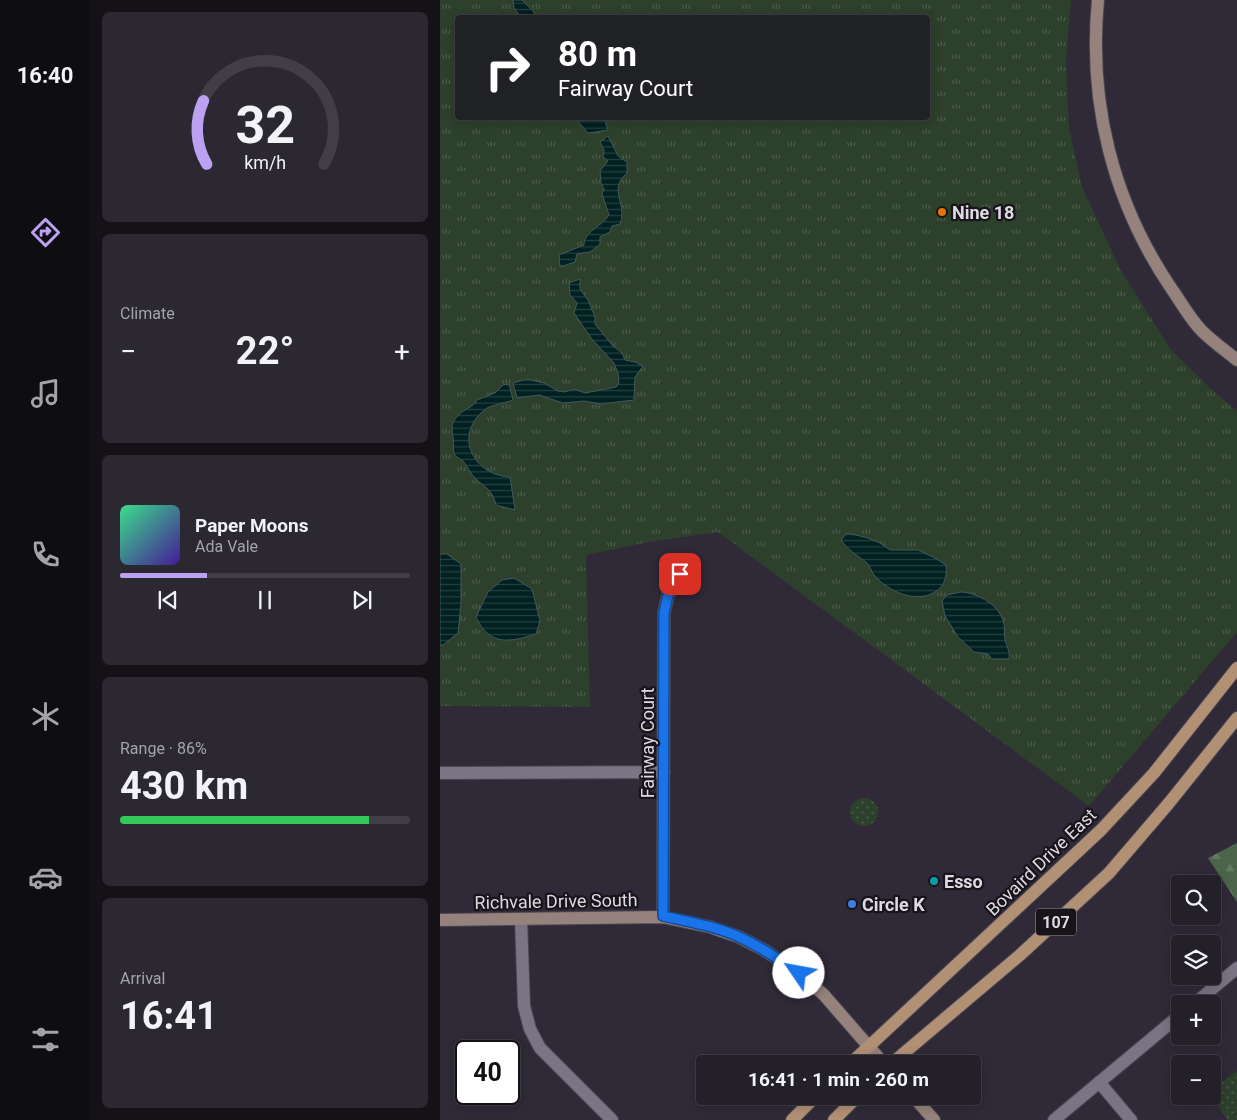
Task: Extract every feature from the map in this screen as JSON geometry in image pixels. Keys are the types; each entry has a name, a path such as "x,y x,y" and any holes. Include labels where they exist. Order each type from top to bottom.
{"main road":[{"name":"Bovaird Drive East","path":"859,1055 1101,830 1154,773 1237,668"},
{"name":"107","path":"902,1055 1020,955 1109,873 1169,803 1237,718"},
{"path":"792,1120 807,1105"},
{"path":"834,1120 849,1105"}],"street":[{"path":"1098,0 1096,44 1098,95 1112,166 1138,231 1162,275 1201,330 1237,360"},
{"name":"Fairway Court","path":"663,916 664,613 668,595 680,574"},
{"path":"440,773 664,772"},
{"name":"Richvale Drive South","path":"440,920 663,916 710,927 739,937 764,950 799,973 824,995 876,1055"},
{"path":"521,920 524,1006 530,1029 540,1048 612,1120"},
{"path":"1205,995 1237,968"},
{"path":"1054,1120 1171,1022"},
{"path":"1099,1082 1132,1120"},
{"path":"921,1105 934,1120"}],"green space":[{"path":"440,0 1071,0 1066,61 1069,128 1082,187 1120,269 1171,350 1237,411 1237,632 1089,806 718,532 648,542 586,555 590,707 440,706"},
{"path":"864,798 874,802 878,812 874,822 864,826 854,822 850,812 854,802"},
{"path":"1237,843 1237,902 1221,875 1208,858"},
{"path":"1237,1071 1237,1120 1228,1120 1218,1105 1221,1105 1221,1083"}],"shaded area":[{"path":"513,0 522,0 535,15 519,15 514,8"},
{"path":"577,120 605,120 608,130 588,133"},
{"path":"608,136 618,156 627,162 627,173 621,179 618,191 622,210 620,224 612,226 610,232 600,237 600,244 590,252 577,254 575,262 560,267 559,255 584,245 590,233 609,215 602,194 604,189 601,183 600,171 608,161 603,157 604,150 600,142"},
{"path":"580,279 580,289 588,300 595,317 595,324 613,346 622,353 625,360 643,366 635,377 634,400 601,404 584,401 563,403 539,395 517,398 513,383 524,380 544,383 558,391 564,392 574,389 585,393 616,387 619,383 614,363 591,338 574,313 577,303 570,295 569,283"},
{"path":"509,384 513,400 487,408 476,418 470,429 469,440 471,451 485,469 510,477 515,510 496,505 489,490 475,478 462,460 455,456 452,428 458,415 472,406 477,400 495,393 503,385"},
{"path":"847,533 868,538 890,550 918,550 935,558 946,565 946,577 943,584 935,592 919,597 903,594 887,587 874,574 867,563 841,540"},
{"path":"440,554 447,554 461,564 461,604 458,633 443,645 440,645"},
{"path":"514,578 532,589 540,621 536,634 509,640 494,638 482,627 476,617 488,592 502,580"},
{"path":"961,592 987,601 998,611 1004,624 1009,659 992,659 988,654 974,652 958,637 945,616 942,601 947,595"}],"place":[{"name":"Nine 18","path":"942,212"},
{"name":"Esso","path":"934,881"},
{"name":"Circle K","path":"852,904"}],"route":[{"path":"680,574 668,595 664,613 663,916 710,927 739,937 764,950 799,973"}]}
